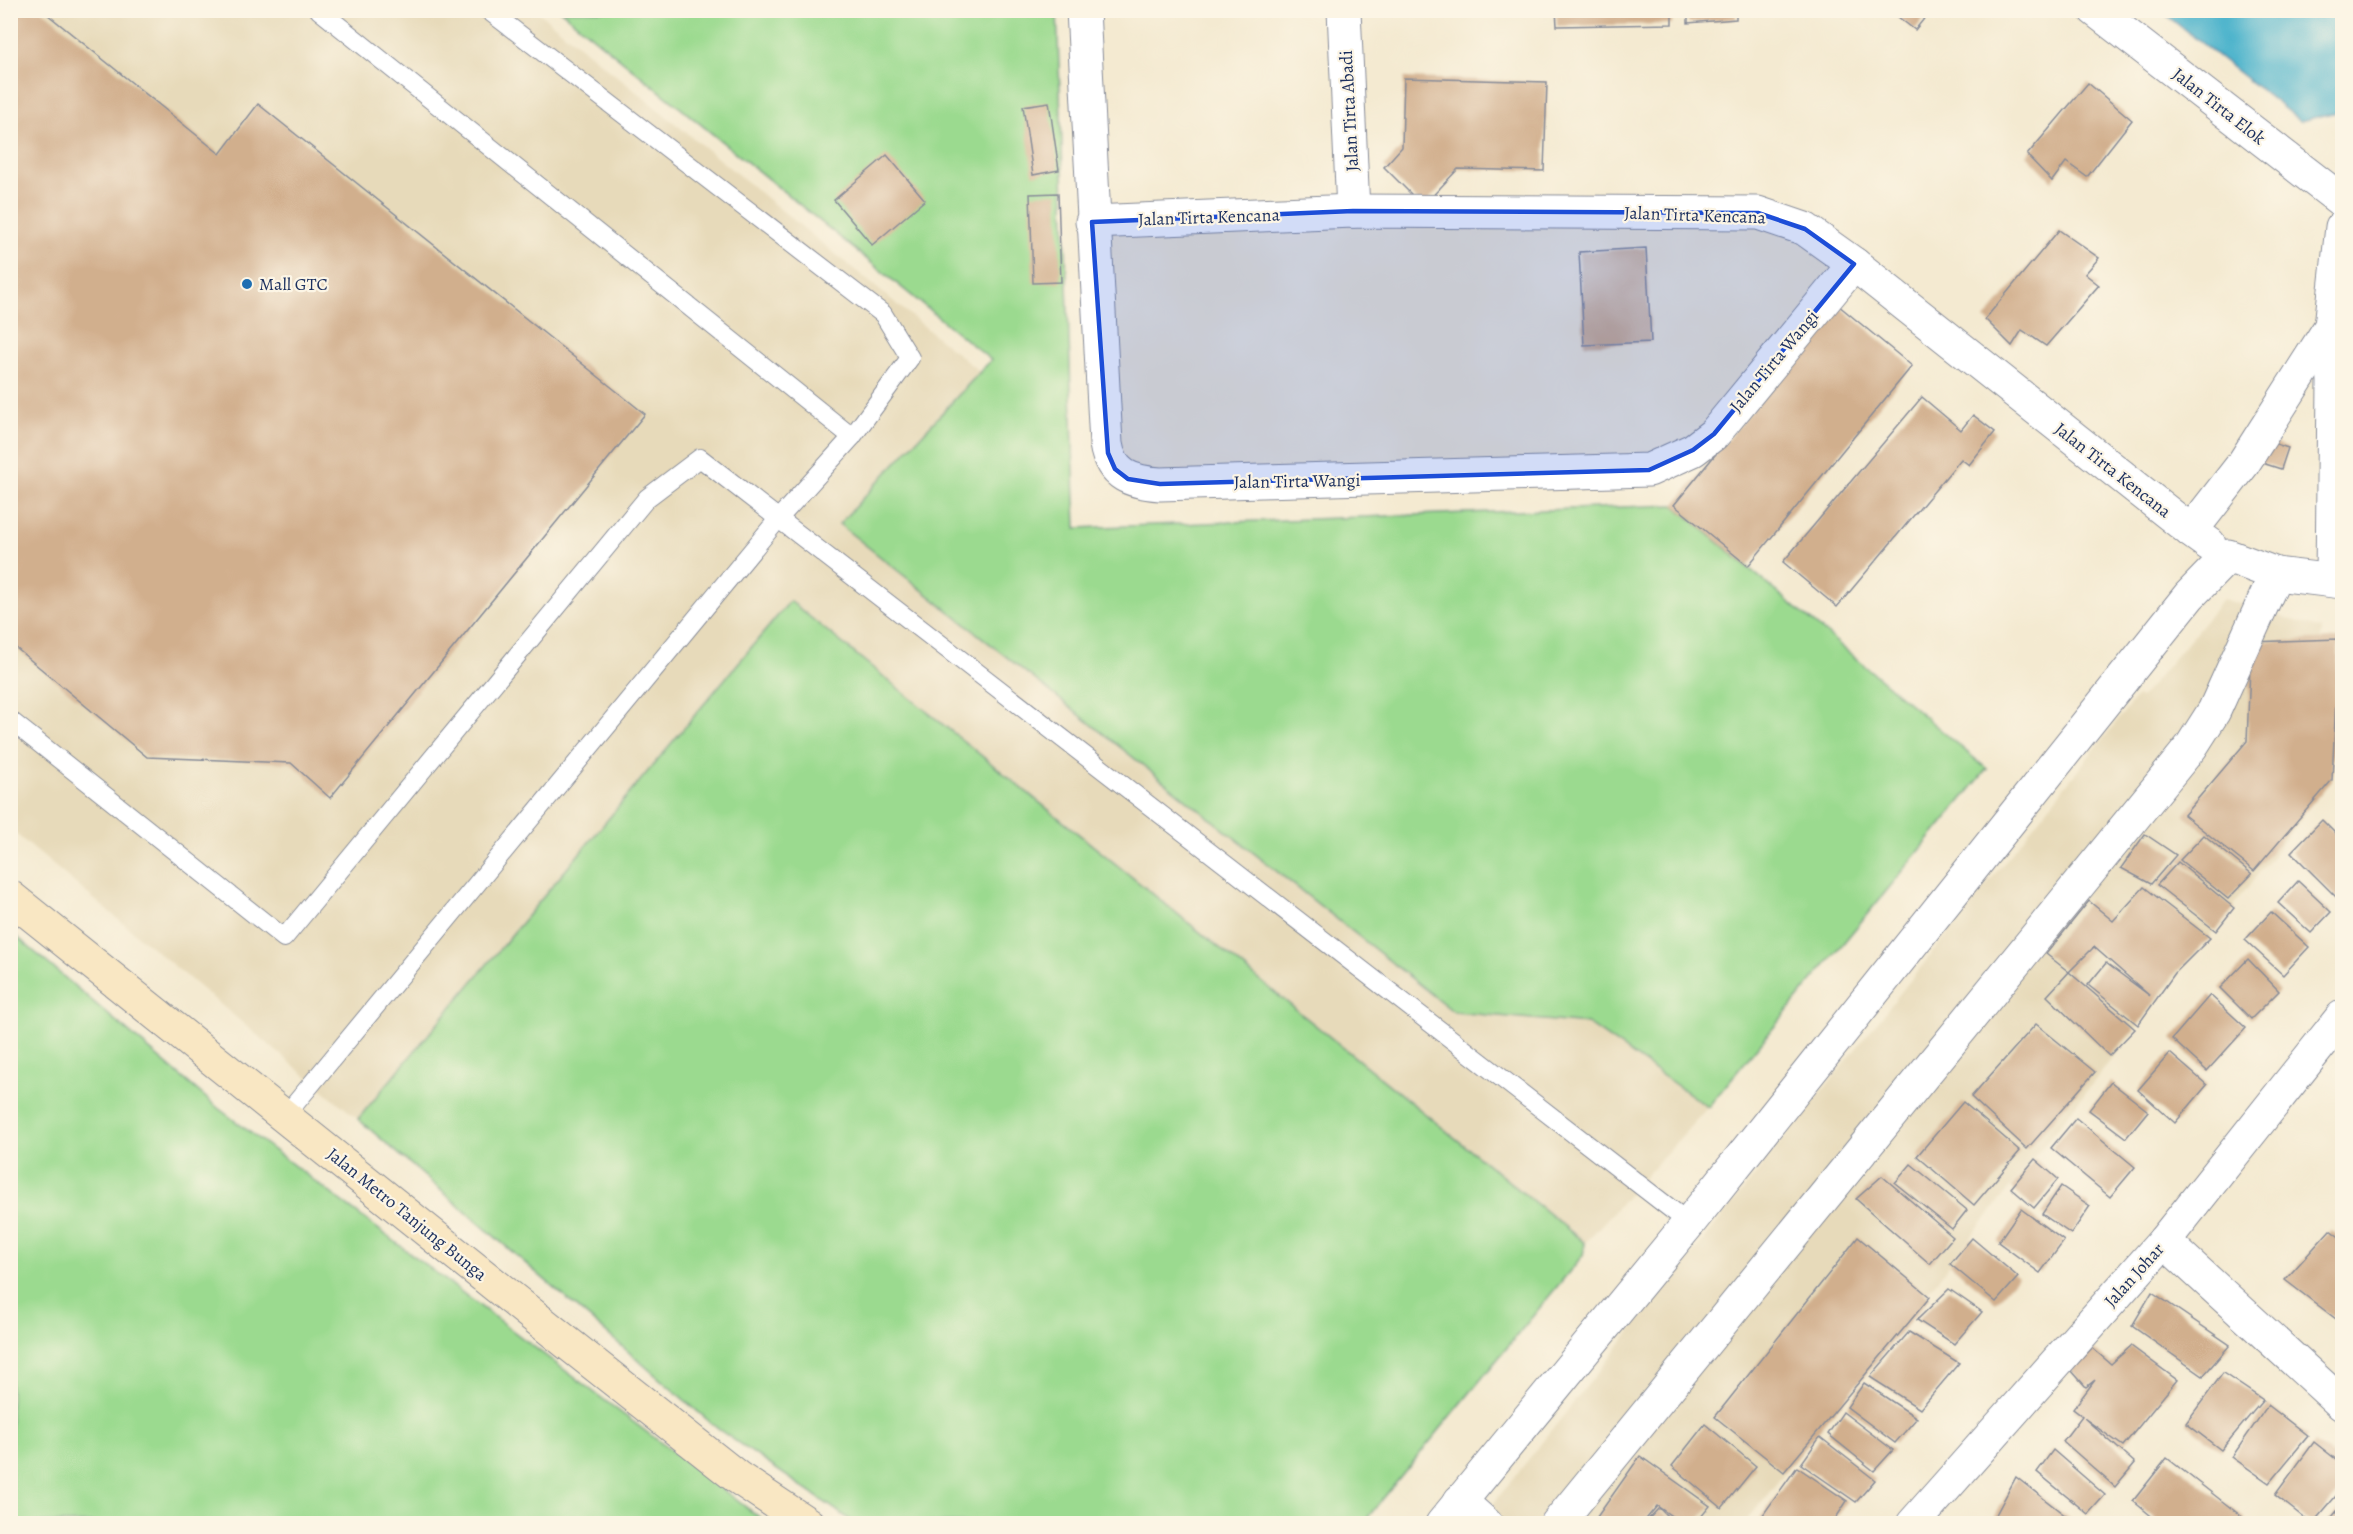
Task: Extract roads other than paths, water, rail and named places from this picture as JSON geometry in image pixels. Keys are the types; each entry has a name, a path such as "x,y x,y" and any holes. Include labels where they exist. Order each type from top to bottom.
{"main road":[{"name":"Jalan Metro Tanjung Bunga","path":"10,897 737,1477 808,1524"}],"street":[{"name":"Jalan Tirta Wangi","path":"1083,10 1092,222 1108,453 1115,469 1128,479 1160,484 1649,470 1693,450 1714,434 1854,264"},
{"name":"Jalan Tirta Abadi","path":"1344,10 1353,211"},
{"name":"Jalan Tirta Elok","path":"2095,10 2343,201"},
{"name":"Jalan Tirta Kencana","path":"1092,222 1353,211 1758,213 1804,229 1854,264 2191,531 2228,556 2276,574 2337,581"},
{"path":"2337,581 2331,326 2343,227"},
{"path":"2191,531 2228,487 2253,451 2331,326"},
{"path":"1486,1524 1451,1512 1689,1223 2178,608 2228,556"},
{"path":"1557,1524 2191,747 2214,711 2276,574"},
{"name":"Jalan Johar","path":"1913,1524 2164,1241 2343,1017"},
{"path":"2164,1241 2343,1404"}],"lane":[{"path":"319,10 852,436"},
{"path":"285,1116 779,518 852,436 910,358 883,314 488,10"},
{"path":"10,720 284,938 647,498 700,458 1689,1223"}],"water":[{"path":"2161,11 2342,11 2342,111 2300,121"}],"place":[{"name":"Mall GTC","path":"247,284"}]}
